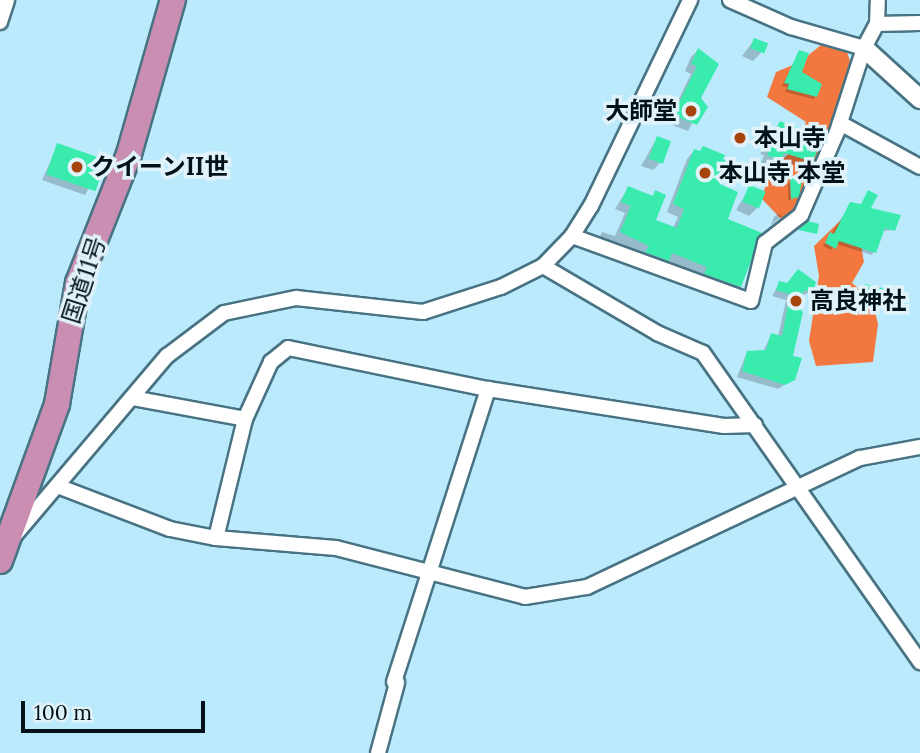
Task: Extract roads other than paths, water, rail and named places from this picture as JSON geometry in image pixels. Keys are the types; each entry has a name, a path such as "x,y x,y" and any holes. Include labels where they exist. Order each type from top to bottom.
{"highway":[{"name":"国道11号","path":"2,555 57,404 78,283 129,154 173,0"}],"street":[{"path":"0,22 7,0"},
{"path":"2,555 132,398 185,340 224,313 276,298 338,299 378,309 423,312 501,286 543,266 572,236 690,0"},
{"path":"730,0 791,27 864,48 920,99"},
{"path":"572,236 751,301 765,243 802,215 840,123 864,48 877,24 878,0"},
{"path":"877,24 920,23"},
{"path":"840,123 920,167"},
{"path":"543,266 645,327 703,353 920,662"},
{"path":"216,538 245,419 271,362 288,348 488,389 724,426 755,425"},
{"path":"378,753 428,573 488,389"},
{"path":"132,398 245,419"},
{"path":"60,487 170,529 216,538 336,548 525,597 559,594 587,587 860,458 920,447"}],"place":[{"name":"大師堂","path":"691,111"},
{"name":"本山寺","path":"740,138"},
{"name":"クイーンII世","path":"77,167"},
{"name":"本山寺 本堂","path":"705,173"},
{"name":"高良神社","path":"796,301"}]}
